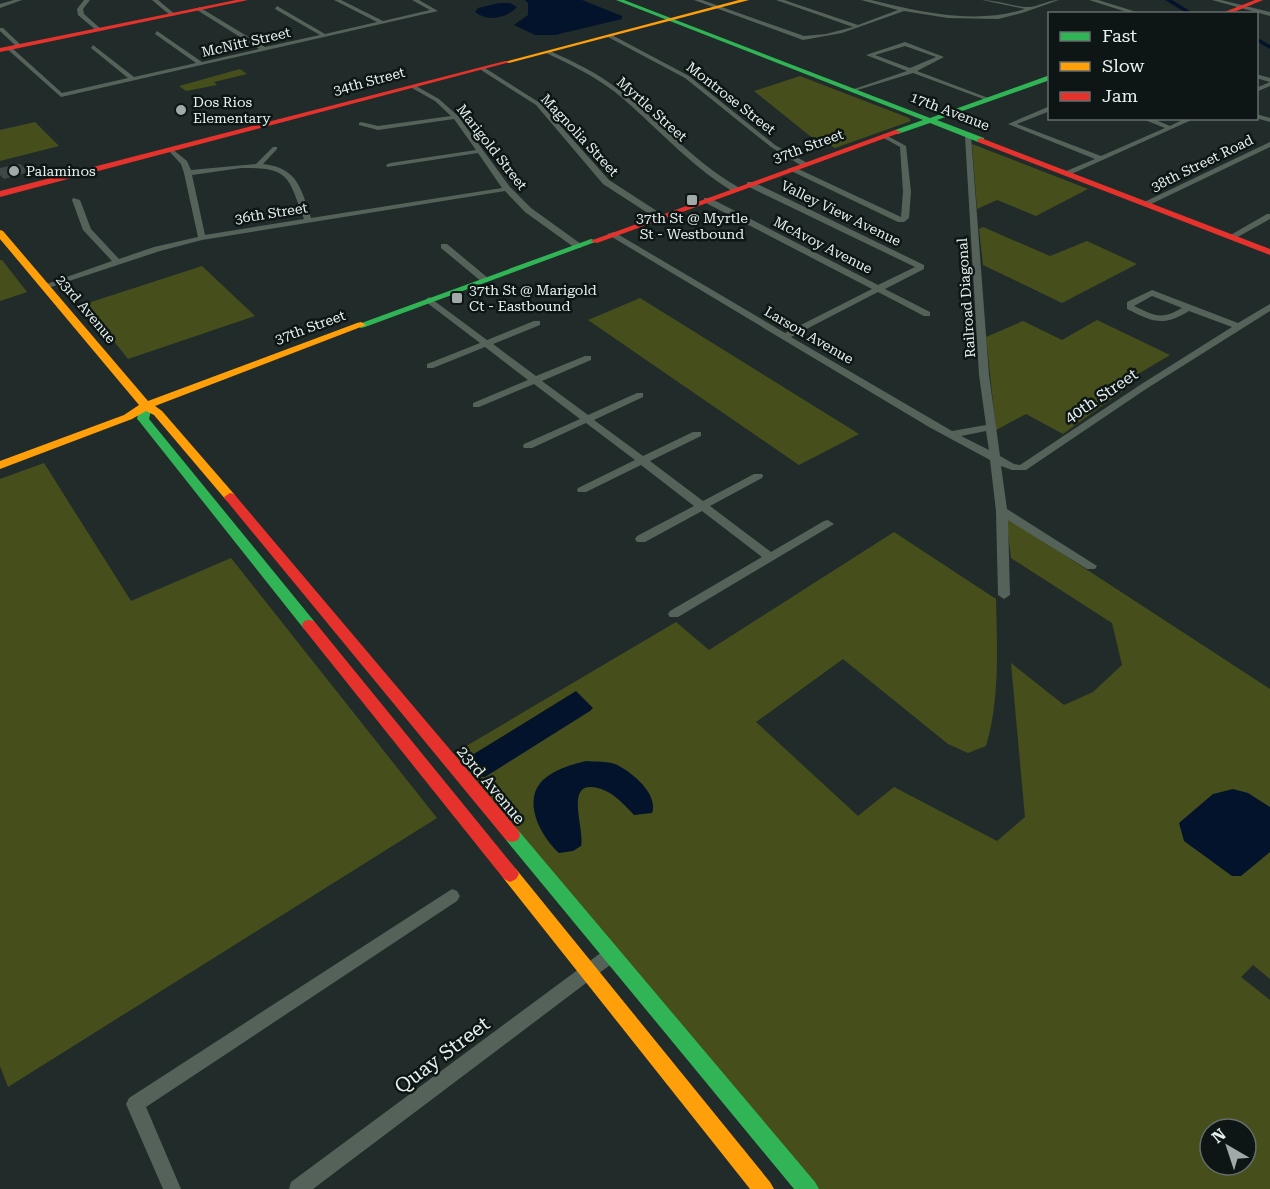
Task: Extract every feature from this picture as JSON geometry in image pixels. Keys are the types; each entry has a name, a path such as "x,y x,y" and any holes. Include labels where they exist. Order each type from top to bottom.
{"main road":[{"path":"9,48 244,0"},
{"name":"17th Avenue","path":"619,0 1270,252"},
{"name":"34th Street","path":"0,194 746,0"},
{"path":"1228,12 1260,0"},
{"name":"37th Street","path":"0,465 128,417 146,406 485,279 1048,78"},
{"name":"23rd Avenue","path":"0,233 146,406 158,413 201,463 808,1189"},
{"name":"37th Street","path":"0,452 120,408 146,406"},
{"name":"23rd Avenue","path":"146,406 143,419 179,466 763,1189"}],"street":[{"path":"0,6 19,0"},
{"path":"87,0 80,9 81,15 99,30"},
{"path":"155,0 173,15"},
{"path":"337,0 383,23"},
{"name":"McNitt Street","path":"9,48 61,95 435,11 415,0"},
{"path":"697,0 803,38 814,38 856,26 904,9"},
{"path":"779,0 856,26"},
{"path":"864,0 941,16 995,17 1056,0"},
{"path":"985,0 1030,8"},
{"path":"1092,0 1134,12"},
{"path":"1215,0 1270,14"},
{"path":"277,8 326,36"},
{"path":"199,9 265,50"},
{"path":"1,29 9,48"},
{"path":"157,33 201,64"},
{"name":"Montrose Street","path":"610,36 687,76 773,146 805,164"},
{"path":"853,91 912,71 941,57 905,45 869,55 889,63 912,71 988,99"},
{"path":"93,47 133,79"},
{"name":"Myrtle Street","path":"548,52 582,68 615,90 695,165 735,189"},
{"name":"Magnolia Street","path":"483,69 538,104 606,182 660,217"},
{"name":"Marigold Street","path":"414,87 437,100 456,117 507,189 540,220 578,246"},
{"path":"1048,109 1011,124 1102,159"},
{"path":"360,124 378,128 456,117"},
{"path":"1149,120 1171,128"},
{"path":"1067,174 1189,120"},
{"name":"Valley View Avenue","path":"791,169 901,220 905,218 907,192 903,146 884,136"},
{"name":"Railroad Diagonal","path":"968,136 989,428 994,458"},
{"name":"38th Street Road","path":"1144,204 1270,144"},
{"path":"258,166 275,148"},
{"path":"171,150 184,163 188,173 202,238"},
{"path":"390,165 481,151"},
{"path":"188,173 258,166 275,169 291,178 308,221"},
{"name":"Valley View Avenue","path":"750,184 921,267 879,289"},
{"name":"36th Street","path":"45,286 117,262 202,238 507,189"},
{"path":"76,200 87,230 117,262"},
{"name":"McAvoy Avenue","path":"707,200 927,314"},
{"path":"1231,237 1270,216"},
{"name":"Larson Avenue","path":"612,234 949,434 994,458"},
{"path":"444,246 485,279"},
{"path":"786,336 879,289"},
{"path":"1190,307 1167,321 1154,319 1130,307 1130,304 1152,293 1190,307 1239,327"},
{"path":"429,300 770,557"},
{"name":"40th Street","path":"994,458 1012,467 1023,468 1143,387 1270,308"},
{"path":"430,366 537,323"},
{"path":"476,405 588,358"},
{"path":"528,446 640,395"},
{"path":"949,434 972,433 989,428"},
{"path":"582,490 697,434"},
{"path":"994,458 1002,512 1004,595"},
{"path":"641,539 758,476"},
{"path":"1002,512 1091,566"},
{"path":"674,614 828,524"},
{"path":"172,1189 135,1104 452,896"},
{"name":"Quay Street","path":"298,1189 612,954"}],"green space":[{"path":"240,69 247,74 214,82 217,85 186,91 179,86"},
{"path":"800,76 909,118 911,121 835,148 810,136 754,91"},
{"path":"35,122 59,146 0,161 0,130"},
{"path":"972,144 1088,189 1036,216 997,200 977,209"},
{"path":"983,227 1050,256 1087,241 1137,264 1062,303 983,265 979,229"},
{"path":"0,260 2,260 27,292 0,301"},
{"path":"202,266 255,316 128,359 85,304"},
{"path":"640,298 859,434 799,465 588,320"},
{"path":"1097,320 1170,355 1123,383 1128,387 1063,434 1026,414 996,430 986,337 1023,321 1062,340"},
{"path":"44,463 131,601 231,558 437,818 8,1087 0,1066 0,479"},
{"path":"1006,517 1270,689 1270,979 1253,965 1241,977 1270,1000 1270,1189 811,1189 446,758 676,622 709,650 894,532 996,599 996,691 986,746 968,753 948,744 843,659 756,722 858,816 894,787 997,841 1025,817 1011,663 1064,705 1093,692 1122,665 1112,623 1011,558"}],"water":[{"path":"525,0 582,0 622,16 622,19 555,35 535,35 514,25 528,15 528,3"},
{"path":"510,3 517,7 497,18 485,17 475,12 478,8"},
{"path":"576,691 593,708 590,711 485,777 476,776 464,760"},
{"path":"586,761 612,763 629,772 648,791 653,806 652,813 634,815 604,790 591,787 584,789 579,794 578,801 581,846 573,851 559,853 551,845 539,825 533,802 535,792 541,782 551,774"},
{"path":"1233,789 1248,793 1270,807 1270,852 1241,876 1232,876 1184,841 1179,823 1213,794"}],"building":[{"name":"Palaminos","path":"20,164 29,172 4,179 0,175 0,168"}],"waterway":[{"path":"1168,0 1189,12"},
{"path":"1258,40 1270,47"}],"traffic: fast":[{"path":"619,0 981,140"},
{"path":"898,132 1048,78"},
{"path":"361,325 594,241"},
{"path":"146,406 143,419 309,625"},
{"path":"512,835 808,1189"}],"traffic: slow":[{"path":"507,62 746,0"},
{"path":"0,233 146,406 158,413 230,497"},
{"path":"0,465 128,417 146,406 361,325"},
{"path":"510,874 763,1189"}],"traffic: jam":[{"path":"0,50 245,0"},
{"path":"1227,12 1260,0"},
{"path":"0,194 507,62"},
{"path":"594,241 898,132"},
{"path":"981,140 1270,252"},
{"path":"230,497 512,835"},
{"path":"309,625 510,874"}],"place":[{"name":"Dos Rios Elementary","path":"181,110"},
{"name":"Palaminos","path":"14,171"},
{"name":"37th St @ Myrtle St - Westbound","path":"692,200"},
{"name":"37th St @ Marigold Ct - Eastbound","path":"457,298"}]}
